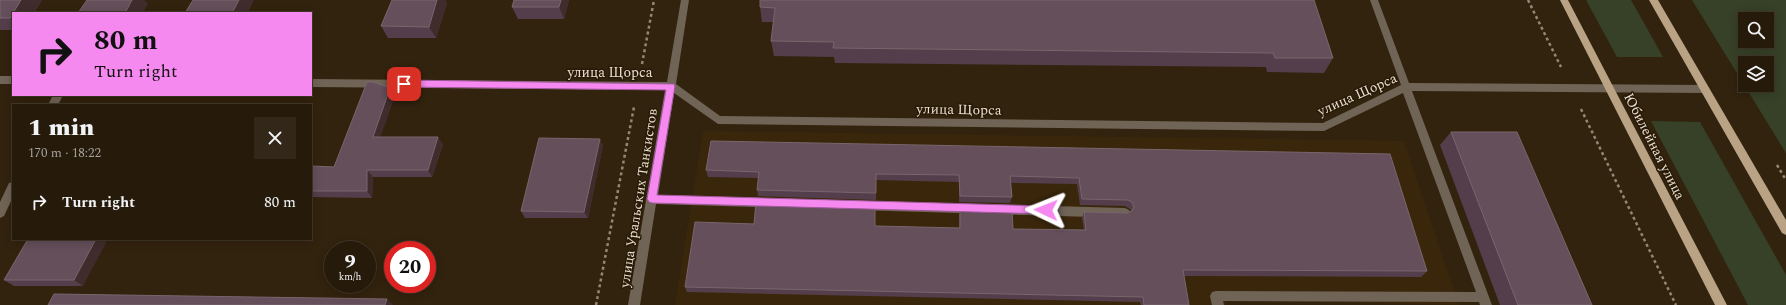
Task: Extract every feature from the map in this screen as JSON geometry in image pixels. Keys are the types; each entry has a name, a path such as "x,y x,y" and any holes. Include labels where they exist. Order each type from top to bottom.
{"main road":[{"name":"Юбилейная улица","path":"1564,0 1721,305"},
{"path":"1653,0 1786,230"}],"street":[{"name":"улица Уральских Танкистов","path":"634,305 685,0"},
{"path":"1218,305 1216,296 1485,301 1374,0"},
{"path":"0,80 12,80"},
{"name":"улица Щорса","path":"312,83 670,86 718,120 1324,127 1406,87 1704,89"},
{"path":"0,213 12,188"},
{"path":"652,199 1125,213"}],"path":[{"path":"596,305 654,0"},
{"path":"1528,0 1676,305"}],"shaded area":[{"path":"703,131 1404,141 1459,305 1226,300 1226,305 675,305"}],"green space":[{"path":"1586,0 1631,0 1663,57 1617,57"},
{"path":"1692,0 1786,0 1786,153 1749,92 1774,92 1774,56 1738,56 1738,75"},
{"path":"1651,121 1700,122 1786,275 1786,305 1748,305"}],"building":[{"path":"0,0 21,0 14,12 12,12 10,18 0,18"},
{"path":"87,0 132,0 126,12 79,12"},
{"path":"193,0 239,0 233,12 186,12"},
{"path":"392,0 437,0 429,27 381,26"},
{"path":"514,0 561,0 559,7 512,7"},
{"path":"760,0 1314,0 1333,58 1275,58 1273,53 833,48 834,42 771,41 775,8 760,7"},
{"path":"367,82 373,82 390,88 373,137 438,137 428,170 367,170 367,191 312,191 312,166 334,167"},
{"path":"1451,132 1517,132 1592,305 1518,305"},
{"path":"539,138 600,139 584,212 521,211"},
{"path":"711,141 1390,154 1427,271 1183,270 1189,305 1144,305 1143,297 685,287 695,222 754,224 756,202 875,206 875,226 960,228 960,208 1012,210 1013,229 1086,230 1084,212 1127,213 1132,211 1134,207 1132,202 1128,200 1082,199 1079,178 1010,176 1012,197 960,196 959,175 876,174 876,193 757,190 759,172 706,170"},
{"path":"27,240 95,240 74,280 4,280"},
{"path":"54,294 387,299 385,305 48,305"}],"route":[{"path":"404,84 670,86 652,199 1046,210"}]}
